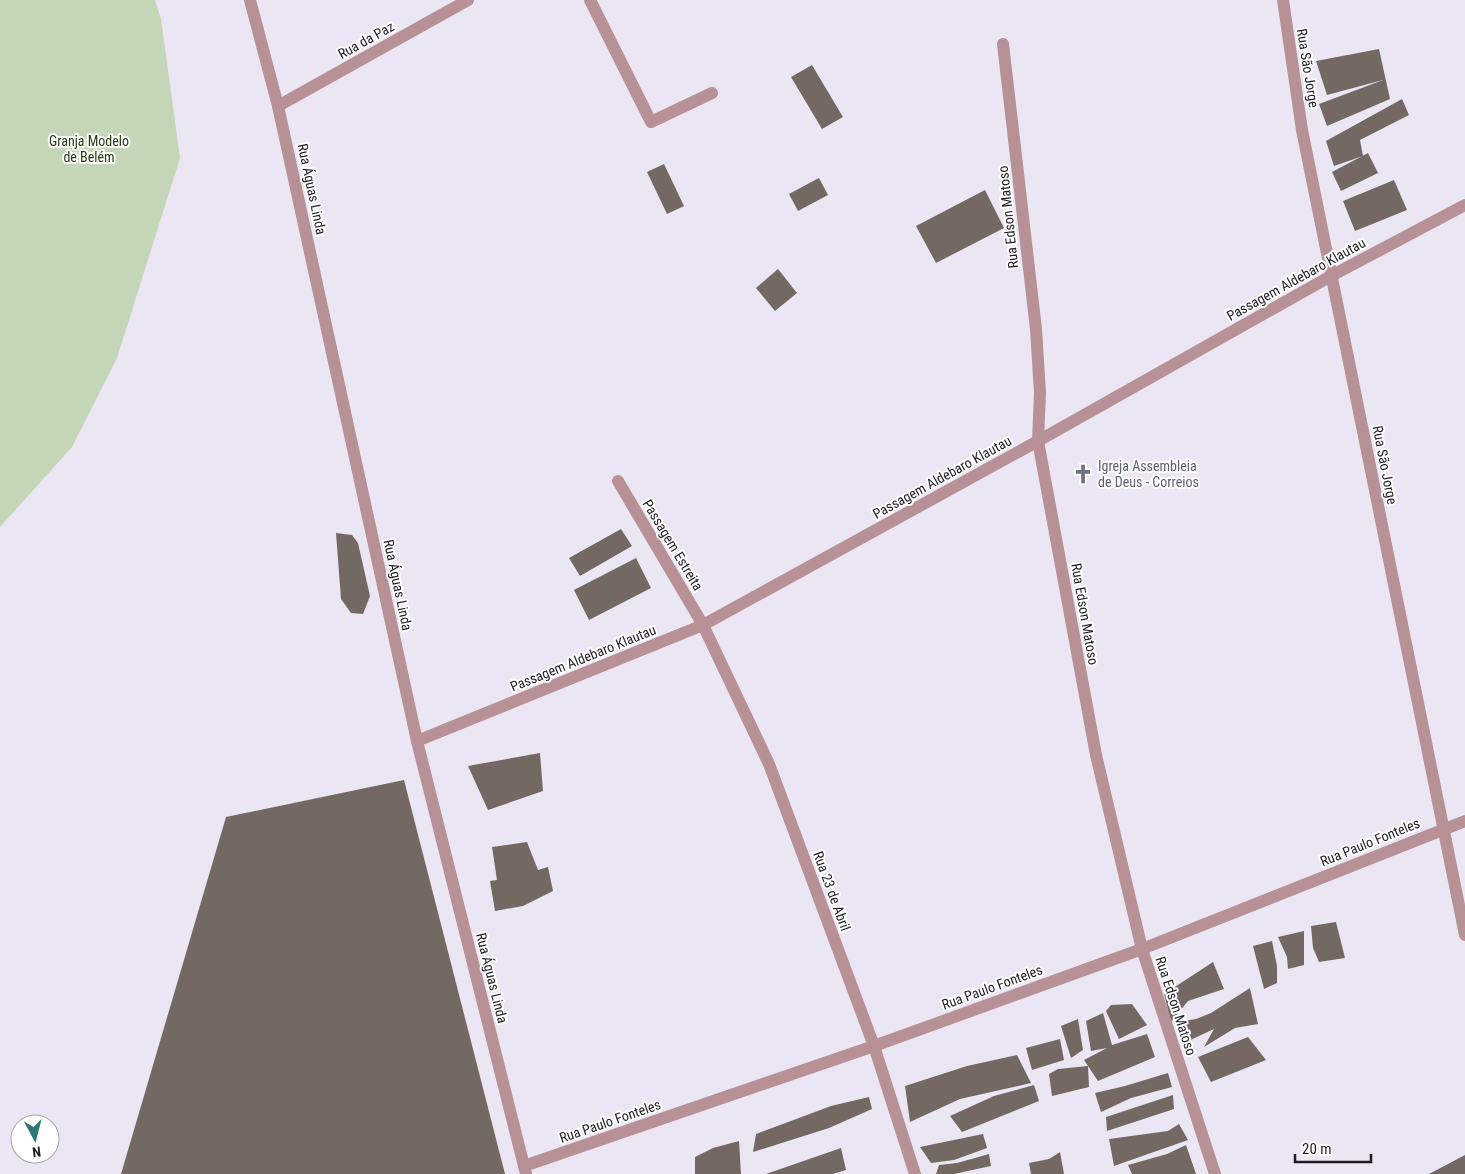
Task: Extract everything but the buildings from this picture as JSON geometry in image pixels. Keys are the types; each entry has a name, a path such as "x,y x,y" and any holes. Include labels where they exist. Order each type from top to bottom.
{"street":[{"name":"Rua Águas Linda","path":"250,0 278,106 417,740 525,1170"},
{"name":"Rua da Paz","path":"278,106 468,0"},
{"path":"590,0 651,122 712,93"},
{"name":"Rua São Jorge","path":"1282,0 1302,130 1465,935"},
{"name":"Rua Edson Matoso","path":"1003,44 1036,329 1040,393 1038,441 1096,754 1142,949 1215,1174"},
{"name":"Passagem Aldebaro Klautau","path":"417,740 703,625 1038,441 1331,276 1465,205"},
{"name":"Passagem Estreita","path":"618,481 703,625"},
{"name":"Rua 23 de Abril","path":"703,625 769,764 874,1046 915,1174"},
{"name":"Rua Paulo Fonteles","path":"525,1170 1142,949 1465,821"}],"green space":[{"name":"Granja Modelo de Belém","path":"0,0 155,0 161,19 180,158 117,358 72,447 0,527"}],"place":[{"name":"Igreja Assembleia de Deus - Correios","path":"1083,474"}]}
